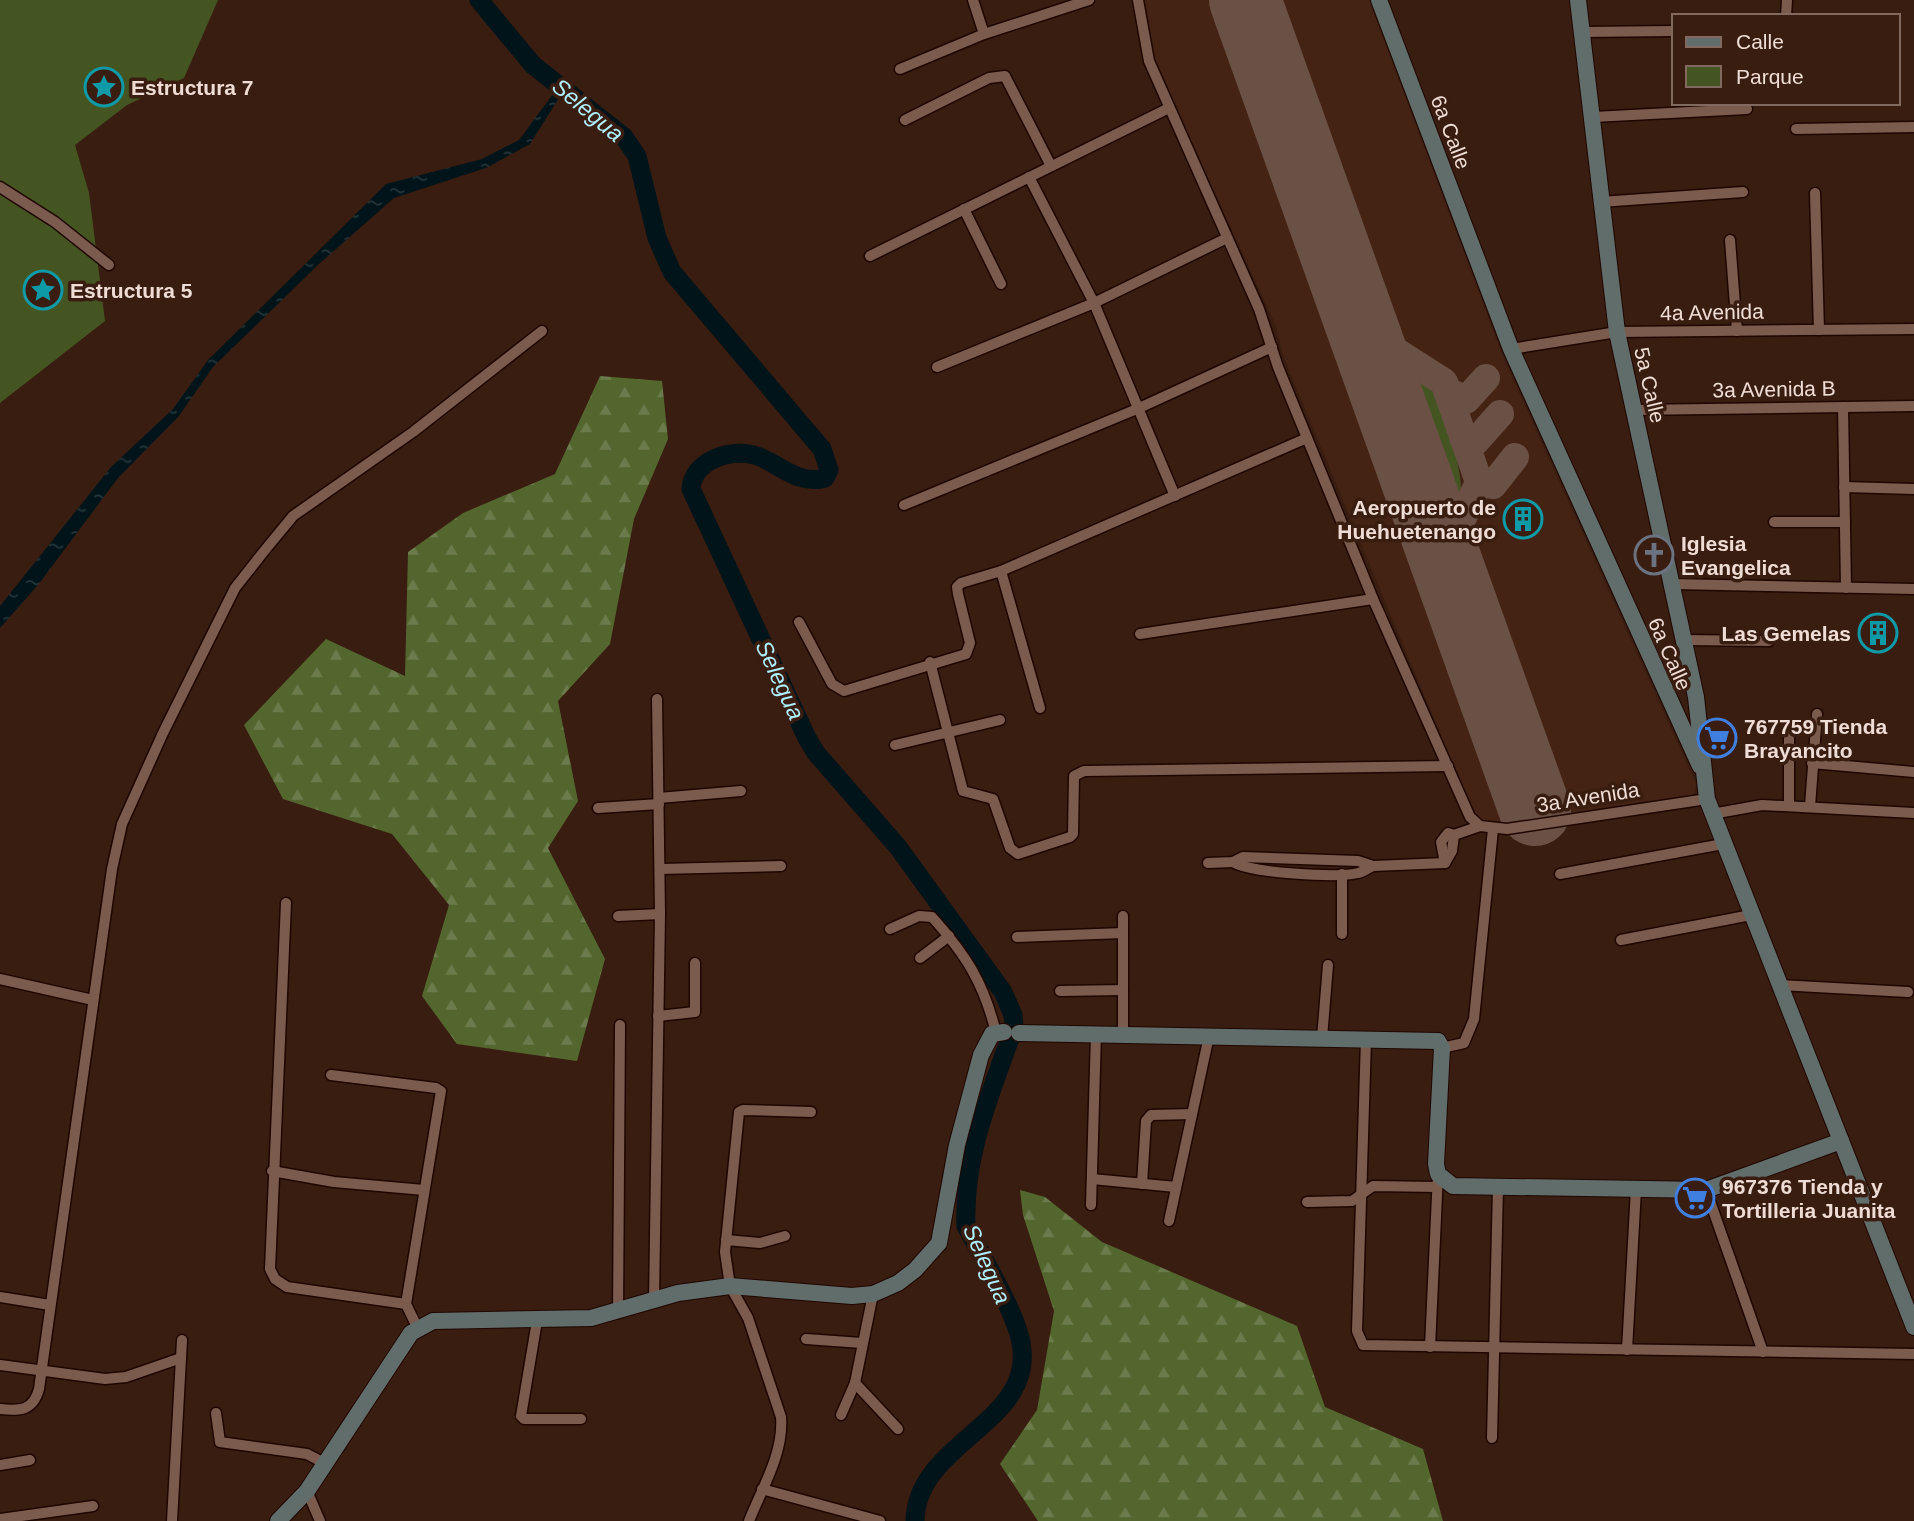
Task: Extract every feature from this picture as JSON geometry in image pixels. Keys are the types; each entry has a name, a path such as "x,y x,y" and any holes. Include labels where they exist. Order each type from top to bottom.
{"street":[{"path":"973,0 984,34"},
{"path":"900,69 984,34 1089,0"},
{"path":"1138,0 1149,61 1259,309 1307,438 1373,599 1448,766 1478,825 1454,835 1452,851 1445,863 1373,866 1358,861 1243,856 1233,862"},
{"name":"6a Calle","path":"1379,0 1511,349 1675,715 1705,775 1710,806 1723,844 1841,1141 1906,1293 1914,1326"},
{"name":"5a Calle","path":"1578,0 1616,332 1696,697 1705,775"},
{"path":"1582,33 1672,31"},
{"path":"905,120 989,78 1005,76 1051,166"},
{"path":"870,256 1169,108"},
{"path":"1593,117 1748,109"},
{"path":"1796,129 1914,127"},
{"path":"1029,177 1094,303 1175,496"},
{"path":"0,187 55,222 109,265"},
{"path":"1601,202 1743,192"},
{"path":"1815,193 1819,330"},
{"path":"964,209 1001,284"},
{"path":"937,367 1094,303 1227,238"},
{"path":"1730,240 1737,331"},
{"name":"4a Avenida","path":"1511,349 1616,332 1914,329"},
{"path":"0,1409 23,1411 36,1398 112,869 122,824 163,733 235,588 293,516 412,432 542,331"},
{"path":"904,505 1137,409 1272,347"},
{"name":"3a Avenida B","path":"1634,410 1914,406"},
{"path":"1843,407 1846,588"},
{"path":"799,622 832,684 844,691 930,662 966,654 969,650 957,587 961,583 1001,572 1307,438"},
{"path":"1844,487 1914,489"},
{"path":"1774,522 1845,522"},
{"path":"1001,572 1040,708"},
{"path":"1673,584 1914,589"},
{"path":"1140,634 1373,599"},
{"path":"1684,640 1769,641"},
{"path":"930,662 963,791 993,799 1010,848 1018,854 1065,840 1073,834 1074,776 1084,771 1448,766"},
{"path":"654,1300 660,914 657,699"},
{"path":"1810,806 1817,714"},
{"path":"895,745 1000,720"},
{"path":"1789,727 1789,805"},
{"path":"1812,763 1914,772"},
{"path":"598,808 741,791"},
{"name":"3a Avenida","path":"1478,825 1493,829 1710,806 1789,805 1914,813"},
{"path":"1442,1048 1464,1043 1474,1019 1493,829"},
{"path":"1560,874 1723,844"},
{"path":"1208,863 1233,862 1253,871 1342,874 1359,873 1373,866"},
{"path":"660,869 781,866"},
{"path":"1342,874 1342,934"},
{"path":"286,903 272,1171 270,1269 275,1279 287,1287 407,1304"},
{"path":"618,916 660,914"},
{"path":"890,929 926,915 932,917 972,968 989,1005 1007,1033"},
{"path":"1621,940 1751,915"},
{"path":"1123,916 1123,1035"},
{"path":"1017,937 1123,933"},
{"path":"920,958 949,936"},
{"path":"658,1016 695,1012 695,963"},
{"path":"1322,1038 1328,965"},
{"path":"0,979 93,1000"},
{"path":"1779,985 1908,992"},
{"path":"1060,991 1123,990"},
{"path":"618,1313 620,1025"},
{"path":"278,1521 307,1491 417,1327 433,1321 591,1318 618,1313 654,1300 730,1286 852,1296 873,1294 898,1283 915,1270 939,1243 957,1145 981,1055 987,1040 1007,1033 1438,1041 1442,1048 1430,1347"},
{"path":"1091,1205 1096,1034"},
{"path":"1170,1222 1209,1037"},
{"path":"1366,1038 1360,1195 1359,1339 1363,1345 1914,1354"},
{"path":"331,1075 436,1088 441,1091 407,1304 417,1327"},
{"path":"748,1521 780,1446 781,1417 748,1318 730,1286 726,1240 739,1112 811,1112"},
{"path":"1142,1184 1146,1121 1150,1115 1192,1114"},
{"path":"1307,1202 1352,1201 1373,1186 1438,1181 1453,1186 1706,1190 1841,1141"},
{"path":"272,1171 334,1182 424,1190"},
{"path":"1092,1179 1176,1187"},
{"path":"1492,1438 1492,1348 1498,1187"},
{"path":"1627,1350 1636,1189"},
{"path":"1706,1190 1763,1352"},
{"path":"726,1240 760,1243 785,1236"},
{"path":"841,1415 855,1383 873,1294"},
{"path":"0,1297 50,1305"},
{"path":"537,1321 520,1416 524,1419 581,1419"},
{"path":"806,1339 862,1343"},
{"path":"172,1521 182,1340"},
{"path":"0,1365 115,1378 181,1358"},
{"path":"855,1383 898,1429"},
{"path":"216,1413 220,1442 307,1454 326,1464"},
{"path":"0,1465 30,1460"},
{"path":"762,1489 880,1521"},
{"path":"307,1491 320,1521"},
{"path":"0,1519 93,1506"}],"shaded area":[{"name":"Aeropuerto de Huehuetenango","path":"1145,0 1369,0 1503,357 1696,784 1694,797 1492,826 1476,820 1284,358 1275,324 1156,65"}],"green space":[{"path":"0,0 218,0 184,78 127,105 75,145 89,193 105,321 0,403"},
{"path":"1399,368 1408,369 1429,381 1448,424 1461,491 1459,502 1447,517 1442,515 1393,371"},
{"path":"600,376 662,381 668,439 634,519 610,644 558,701 578,801 548,848 605,959 577,1061 457,1044 422,996 449,905 392,834 283,799 244,725 326,639 405,676 408,552 463,513 555,474"},
{"path":"1020,1190 1045,1197 1102,1242 1297,1326 1325,1407 1423,1449 1443,1521 1038,1521 1000,1464 1037,1410 1054,1311 1023,1215"}],"water":[{"path":"559,86 564,90 530,144 486,168 394,198 319,264 213,367 179,416 118,478 38,585 0,628 0,606 111,467 173,409 208,360 386,184 482,159 519,140"}],"waterway":[{"name":"Selegua","path":"479,0 533,65 624,137 637,156 657,238 672,272 822,449 829,470 825,478 805,479 763,458 733,454 705,464 693,479 691,489 816,753 898,847 1003,992 1013,1015 1014,1027 974,1149 966,1200 966,1226 1014,1319 1022,1362 1015,1387 999,1409 936,1469 921,1493 915,1521"}],"taxiway":[{"path":"1364,331 1444,382 1479,482 1445,557"},
{"path":"1447,391 1466,400 1486,378"},
{"path":"1463,438 1476,441 1500,414"},
{"path":"1479,482 1493,485 1515,457"}],"runway":[{"path":"1245,0 1535,810"}],"place":[{"name":"Estructura 7","path":"104,87"},
{"name":"Estructura 5","path":"43,290"},
{"name":"Aeropuerto de Huehuetenango","path":"1523,519"},
{"name":"Iglesia Evangelica","path":"1654,555"},
{"name":"Las Gemelas","path":"1878,633"},
{"name":"767759 Tienda Brayancito","path":"1717,738"},
{"name":"967376 Tienda y Tortilleria Juanita","path":"1695,1198"}]}
